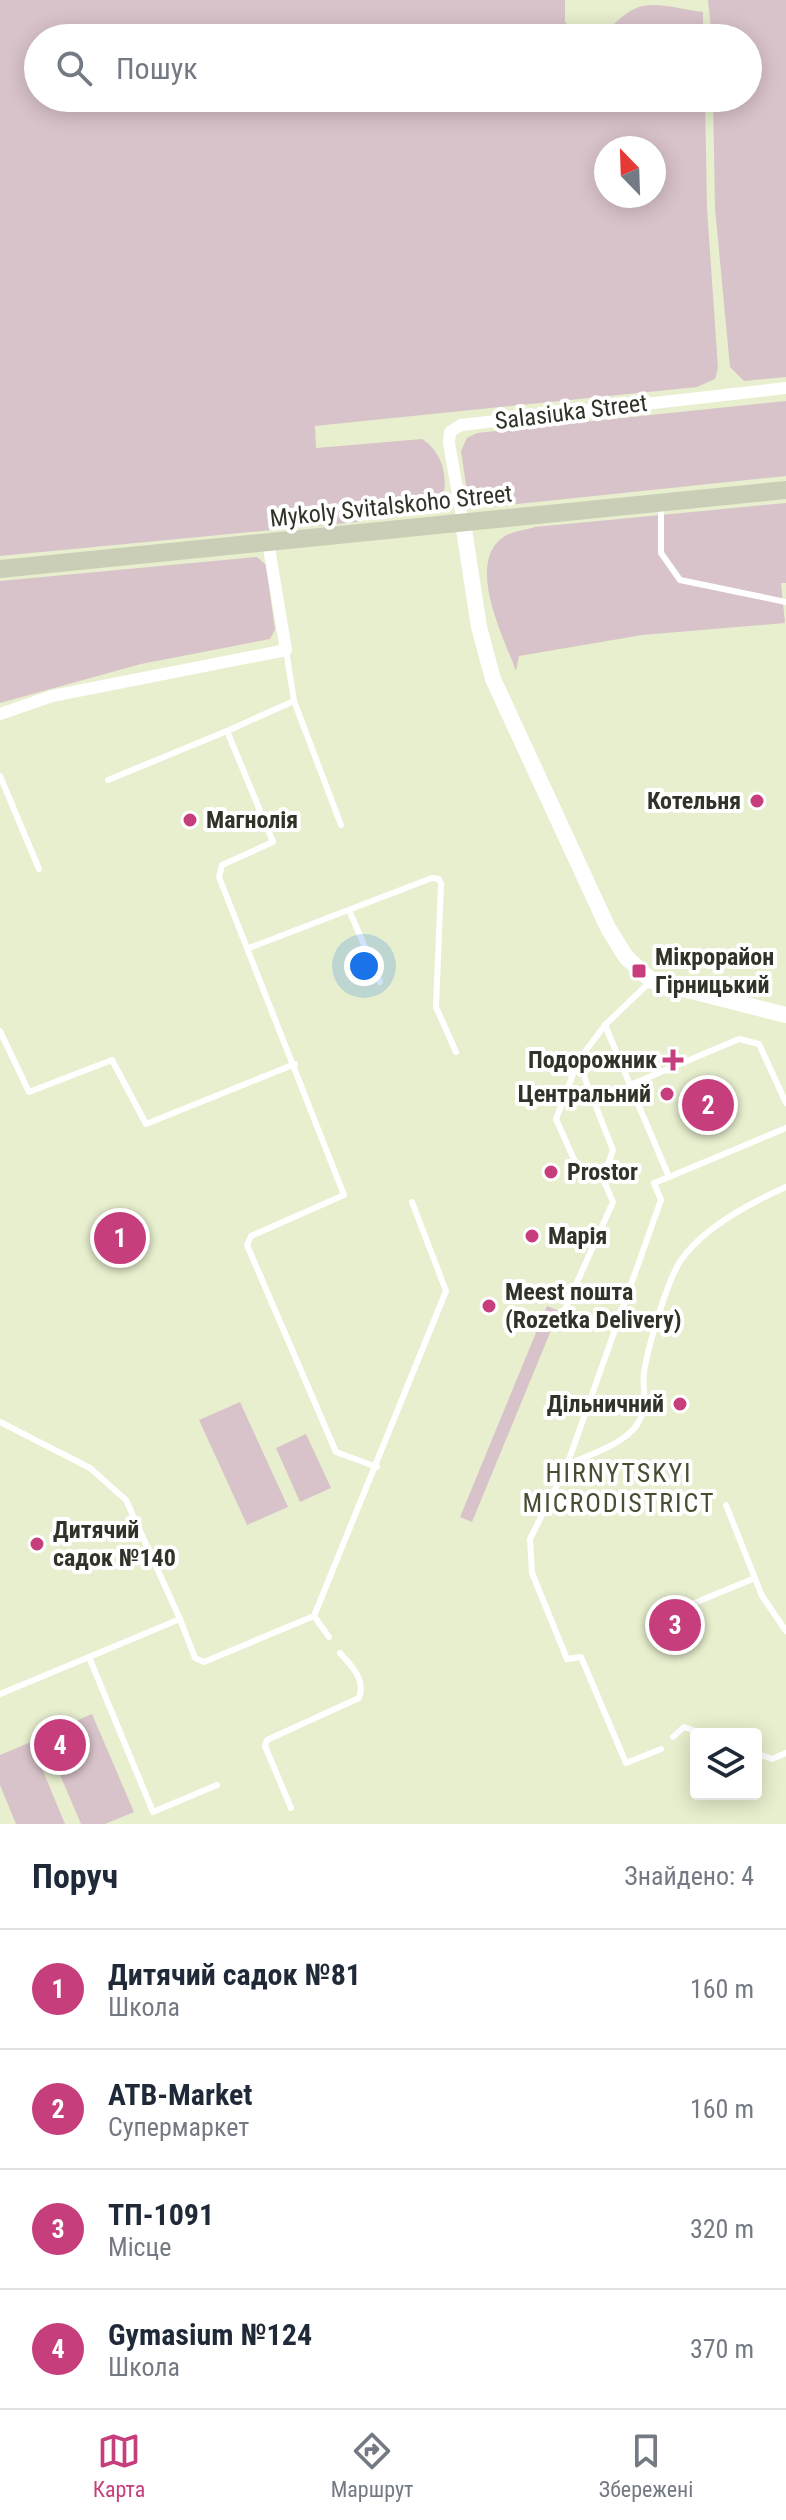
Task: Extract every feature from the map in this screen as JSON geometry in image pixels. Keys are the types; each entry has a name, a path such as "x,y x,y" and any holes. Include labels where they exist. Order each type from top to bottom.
{"main road":[{"name":"Mykoly Svitalskoho Street","path":"0,569 786,490"}],"street":[{"name":"Salasiuka Street","path":"463,523 449,443 450,432 461,425 786,388"},
{"path":"463,523 479,627 493,679 608,928 626,957 652,981 786,1015"},
{"path":"0,714 52,696 286,650 268,542"}],"lane":[{"path":"661,503 661,553 680,580 786,602"},
{"path":"286,650 294,701 341,825"},
{"path":"108,780 294,701"},
{"path":"227,731 273,842 268,847 222,865 218,870 344,1195 251,1236 247,1245 336,1452 377,1467"},
{"path":"0,776 39,869"},
{"path":"249,948 432,878 439,879 436,1007 456,1052"},
{"path":"349,910 380,982"},
{"path":"603,1179 580,1173 556,1119 578,1061 605,1025 652,981"},
{"path":"605,1025 669,1177"},
{"path":"0,1031 29,1092 112,1060 146,1124 295,1064"},
{"path":"630,1085 739,1039 750,1040 759,1044 786,1103"},
{"path":"565,1309 613,1202 603,1179 613,1150 578,1061"},
{"path":"661,1749 626,1763 581,1657 567,1659 532,1573 530,1539 567,1465 661,1200 654,1183 786,1128"},
{"path":"567,1465 627,1435 637,1425 644,1411 648,1358 680,1261 706,1235 744,1208 786,1187"},
{"path":"0,1422 90,1468 126,1500 195,1658 204,1662 314,1616 446,1291 412,1202"},
{"path":"726,1505 762,1596 786,1631"},
{"path":"687,1606 755,1578"},
{"path":"314,1616 329,1637"},
{"path":"0,1694 180,1619"},
{"path":"291,1808 265,1746 267,1740 359,1698 358,1673 340,1653"},
{"path":"89,1657 153,1812 217,1785"},
{"path":"673,1737 684,1727 690,1729"},
{"path":"762,1755 772,1759 786,1753"}],"shaded area":[{"path":"0,0 565,0 567,24 24,24 24,112 705,112 707,208 718,368 715,379 697,387 315,426 316,448 422,439 441,461 445,480 438,509 357,522 0,556"},
{"path":"708,0 786,0 786,377 744,381 730,367 715,208 713,112 762,112 762,24 711,24"},
{"path":"662,5 703,12 703,24 614,24 639,7"},
{"path":"786,401 786,476 488,507 474,505 468,498 461,451 467,438 477,433"},
{"path":"786,503 786,583 781,583 785,623 642,635 519,656 516,671 496,620 487,581 493,548 505,536 535,527"},
{"path":"257,557 266,565 275,630 270,639 141,664 0,703 0,581"},
{"path":"547,1306 559,1311 472,1522 460,1517"},
{"path":"240,1402 288,1507 247,1525 199,1420"},
{"path":"306,1434 331,1488 300,1502 276,1448"},
{"path":"92,1714 134,1812 105,1824 81,1824 43,1735"},
{"path":"31,1742 65,1824 16,1824 0,1785 0,1755"}],"place":[{"name":"Котельня","path":"757,801"},
{"name":"Магнолія","path":"190,820"},
{"name":"Мiкрорайон Гiрницький","path":"639,971"},
{"name":"Подорожник","path":"673,1060"},
{"name":"Центральний","path":"667,1094"},
{"name":"ATB-Market","path":"708,1105"},
{"name":"Prostor","path":"551,1172"},
{"name":"Марія","path":"532,1236"},
{"name":"Дитячий садок №81","path":"120,1238"},
{"name":"Meest пошта (Rozetka Delivery)","path":"489,1306"},
{"name":"Дільничний","path":"680,1404"},
{"name":"Дитячий садок №140","path":"37,1544"},
{"name":"ТП-1091","path":"675,1625"},
{"name":"Gymasium №124","path":"60,1745"}],"district":[{"name":"HIRNYTSKYI MICRODISTRICT","path":"619,1488"}]}
